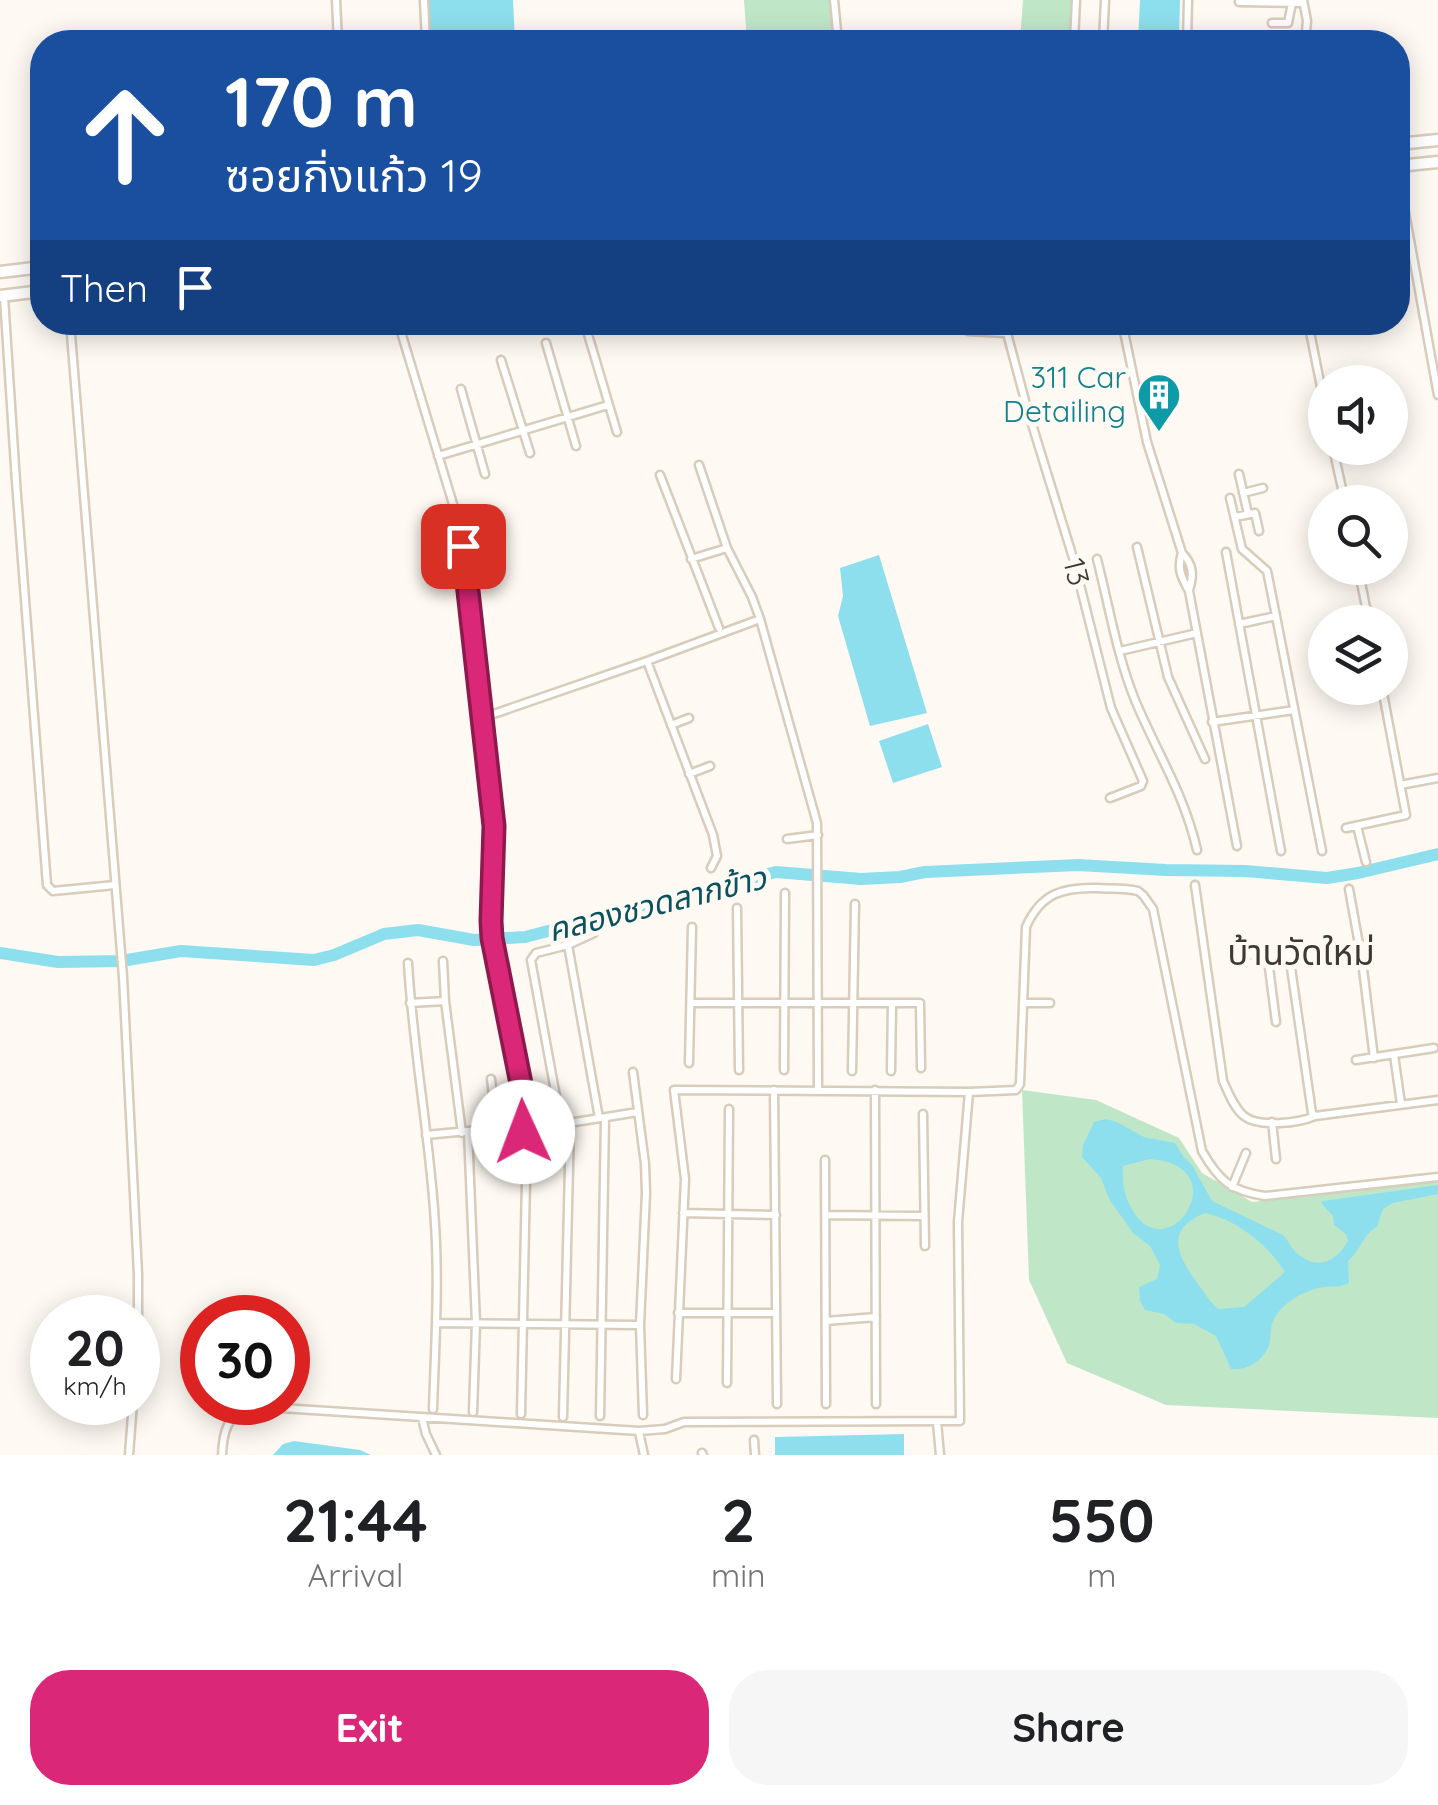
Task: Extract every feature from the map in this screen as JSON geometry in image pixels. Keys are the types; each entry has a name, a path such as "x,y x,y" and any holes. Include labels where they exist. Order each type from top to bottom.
{"main road":[{"path":"1410,143 1438,140"},
{"path":"1410,165 1438,162"},
{"path":"0,272 30,268"},
{"path":"2,296 30,292"}],"street":[{"path":"336,0 337,30"},
{"path":"424,0 425,30"},
{"path":"834,0 837,30"},
{"path":"1075,30 1076,0"},
{"path":"1104,30 1105,0"},
{"path":"1187,30 1188,0"},
{"path":"1239,2 1303,1 1306,30"},
{"path":"1272,23 1288,23 1292,2"},
{"path":"1410,240 1438,395"},
{"path":"2,296 47,885 53,891 114,885"},
{"path":"71,335 122,977 138,1295"},
{"path":"402,335 463,546 494,826 491,921 528,1119"},
{"path":"588,335 616,432"},
{"name":"13","path":"1007,335 1074,561 1111,708 1142,781 1132,792 1110,798"},
{"path":"1125,335 1140,415 1182,553 1178,565 1189,591 1237,846"},
{"path":"1311,335 1317,365"},
{"path":"546,343 576,446"},
{"path":"501,360 530,453"},
{"path":"460,388 485,474"},
{"path":"438,456 608,405"},
{"path":"699,465 727,548 760,619 815,812 818,1090"},
{"path":"1239,474 1248,514"},
{"path":"660,475 719,628"},
{"path":"1244,493 1263,488"},
{"path":"1230,498 1242,549 1266,571 1322,850"},
{"path":"1235,518 1255,513 1259,531"},
{"path":"1136,547 1168,677 1205,759"},
{"path":"691,559 727,548"},
{"path":"1226,552 1281,851"},
{"path":"1097,559 1136,701 1173,778 1197,850"},
{"path":"1239,624 1276,616"},
{"path":"482,718 760,619"},
{"path":"1120,651 1197,633"},
{"path":"647,662 717,851 712,868"},
{"path":"1346,828 1406,814 1385,705"},
{"path":"1212,722 1294,710"},
{"path":"671,726 690,718"},
{"path":"690,774 710,766"},
{"path":"1400,785 1438,778"},
{"path":"1356,826 1366,862"},
{"path":"787,839 818,835"},
{"path":"1194,885 1224,1081 1244,1116 1298,1122 1315,1116 1438,1100"},
{"path":"676,1379 685,1179 674,1090 1016,1090 1020,1084 1026,927 1037,907 1059,892 1075,888 1124,889 1143,894 1153,908 1202,1151 1219,1178 1246,1193 1266,1196 1438,1177"},
{"path":"1349,889 1374,1058"},
{"path":"784,1070 786,892"},
{"path":"852,1071 855,904"},
{"path":"738,908 739,1070"},
{"path":"690,1063 692,927"},
{"path":"563,1416 565,1124 531,960 536,954 594,933"},
{"path":"568,945 602,1118 600,1416"},
{"path":"1248,955 1287,951 1289,954 1315,1116"},
{"path":"1267,952 1276,1022"},
{"path":"443,962 465,1133 476,1324 472,1412"},
{"path":"408,964 435,1224 432,1409"},
{"path":"410,1003 445,1001"},
{"path":"1023,1002 1050,1003"},
{"path":"691,1003 920,1003 921,1068"},
{"path":"891,1071 892,1003"},
{"path":"1356,1060 1434,1048"},
{"path":"1394,1055 1400,1104"},
{"path":"633,1072 646,1193 640,1324 643,1415"},
{"path":"491,1079 497,1129"},
{"path":"774,1090 777,1404"},
{"path":"875,1090 876,1404"},
{"path":"222,1455 228,1422 250,1406 639,1431 665,1430 684,1422 957,1422 961,1419 958,1222 968,1092"},
{"path":"728,1382 729,1109"},
{"path":"536,1128 638,1112"},
{"path":"924,1114 925,1246"},
{"path":"426,1135 521,1126 528,1119"},
{"path":"521,1126 523,1132 532,1134 535,1122 528,1119"},
{"path":"1272,1122 1276,1159"},
{"path":"521,1414 527,1134"},
{"path":"1232,1187 1246,1154"},
{"path":"825,1160 826,1404"},
{"path":"683,1213 776,1215"},
{"path":"825,1215 924,1216"},
{"path":"678,1314 776,1313"},
{"path":"826,1321 876,1318"},
{"path":"436,1323 640,1324"},
{"path":"422,1418 436,1455"},
{"path":"937,1422 940,1455"},
{"path":"130,1455 132,1425"},
{"path":"639,1431 644,1455"},
{"path":"754,1440 755,1455"}],"green space":[{"path":"744,0 830,0 832,30 746,30"},
{"path":"1023,0 1074,0 1073,30 1021,30"},
{"path":"1022,1090 1096,1100 1179,1138 1202,1173 1252,1202 1438,1181 1438,1418 1166,1405 1067,1363 1029,1280"}],"water":[{"path":"428,0 513,0 514,30 429,30"},
{"path":"1140,0 1180,0 1179,30 1139,30"},
{"path":"879,555 927,713 870,726 838,616 843,596 840,568"},
{"path":"928,724 942,767 893,783 879,741"},
{"path":"1106,1119 1144,1137 1175,1143 1212,1201 1283,1235 1297,1253 1314,1262 1333,1258 1348,1241 1346,1234 1334,1225 1323,1201 1438,1185 1438,1194 1393,1203 1383,1209 1377,1227 1348,1261 1349,1283 1310,1290 1288,1302 1273,1321 1269,1345 1259,1360 1231,1369 1216,1336 1194,1324 1176,1323 1164,1314 1145,1310 1140,1301 1139,1287 1157,1279 1160,1265 1150,1246 1133,1233 1109,1199 1101,1178 1082,1157 1094,1122","holes":["1150,1159 1173,1164 1187,1175 1193,1188 1184,1216 1160,1229 1146,1225 1133,1211 1123,1183 1123,1166","1205,1213 1250,1235 1285,1272 1244,1307 1218,1309 1180,1253 1179,1235 1192,1220"]},
{"path":"904,1434 904,1455 775,1455 775,1437"},
{"path":"294,1441 371,1455 273,1455 283,1444"}],"waterway":[{"name":"คลองชวดลากข้าว","path":"0,953 58,962 121,961 181,951 314,960 384,934 418,930 474,940 525,937 776,872 861,879 1078,865 1327,878 1438,854"}],"place":[{"name":"311 Car Detailing","path":"1159,433"}],"district":[{"name":"บ้านวัดใหม่","path":"1301,953"}],"route":[{"path":"463,546 494,826 492,938 528,1119 522,1124 523,1132"}]}
